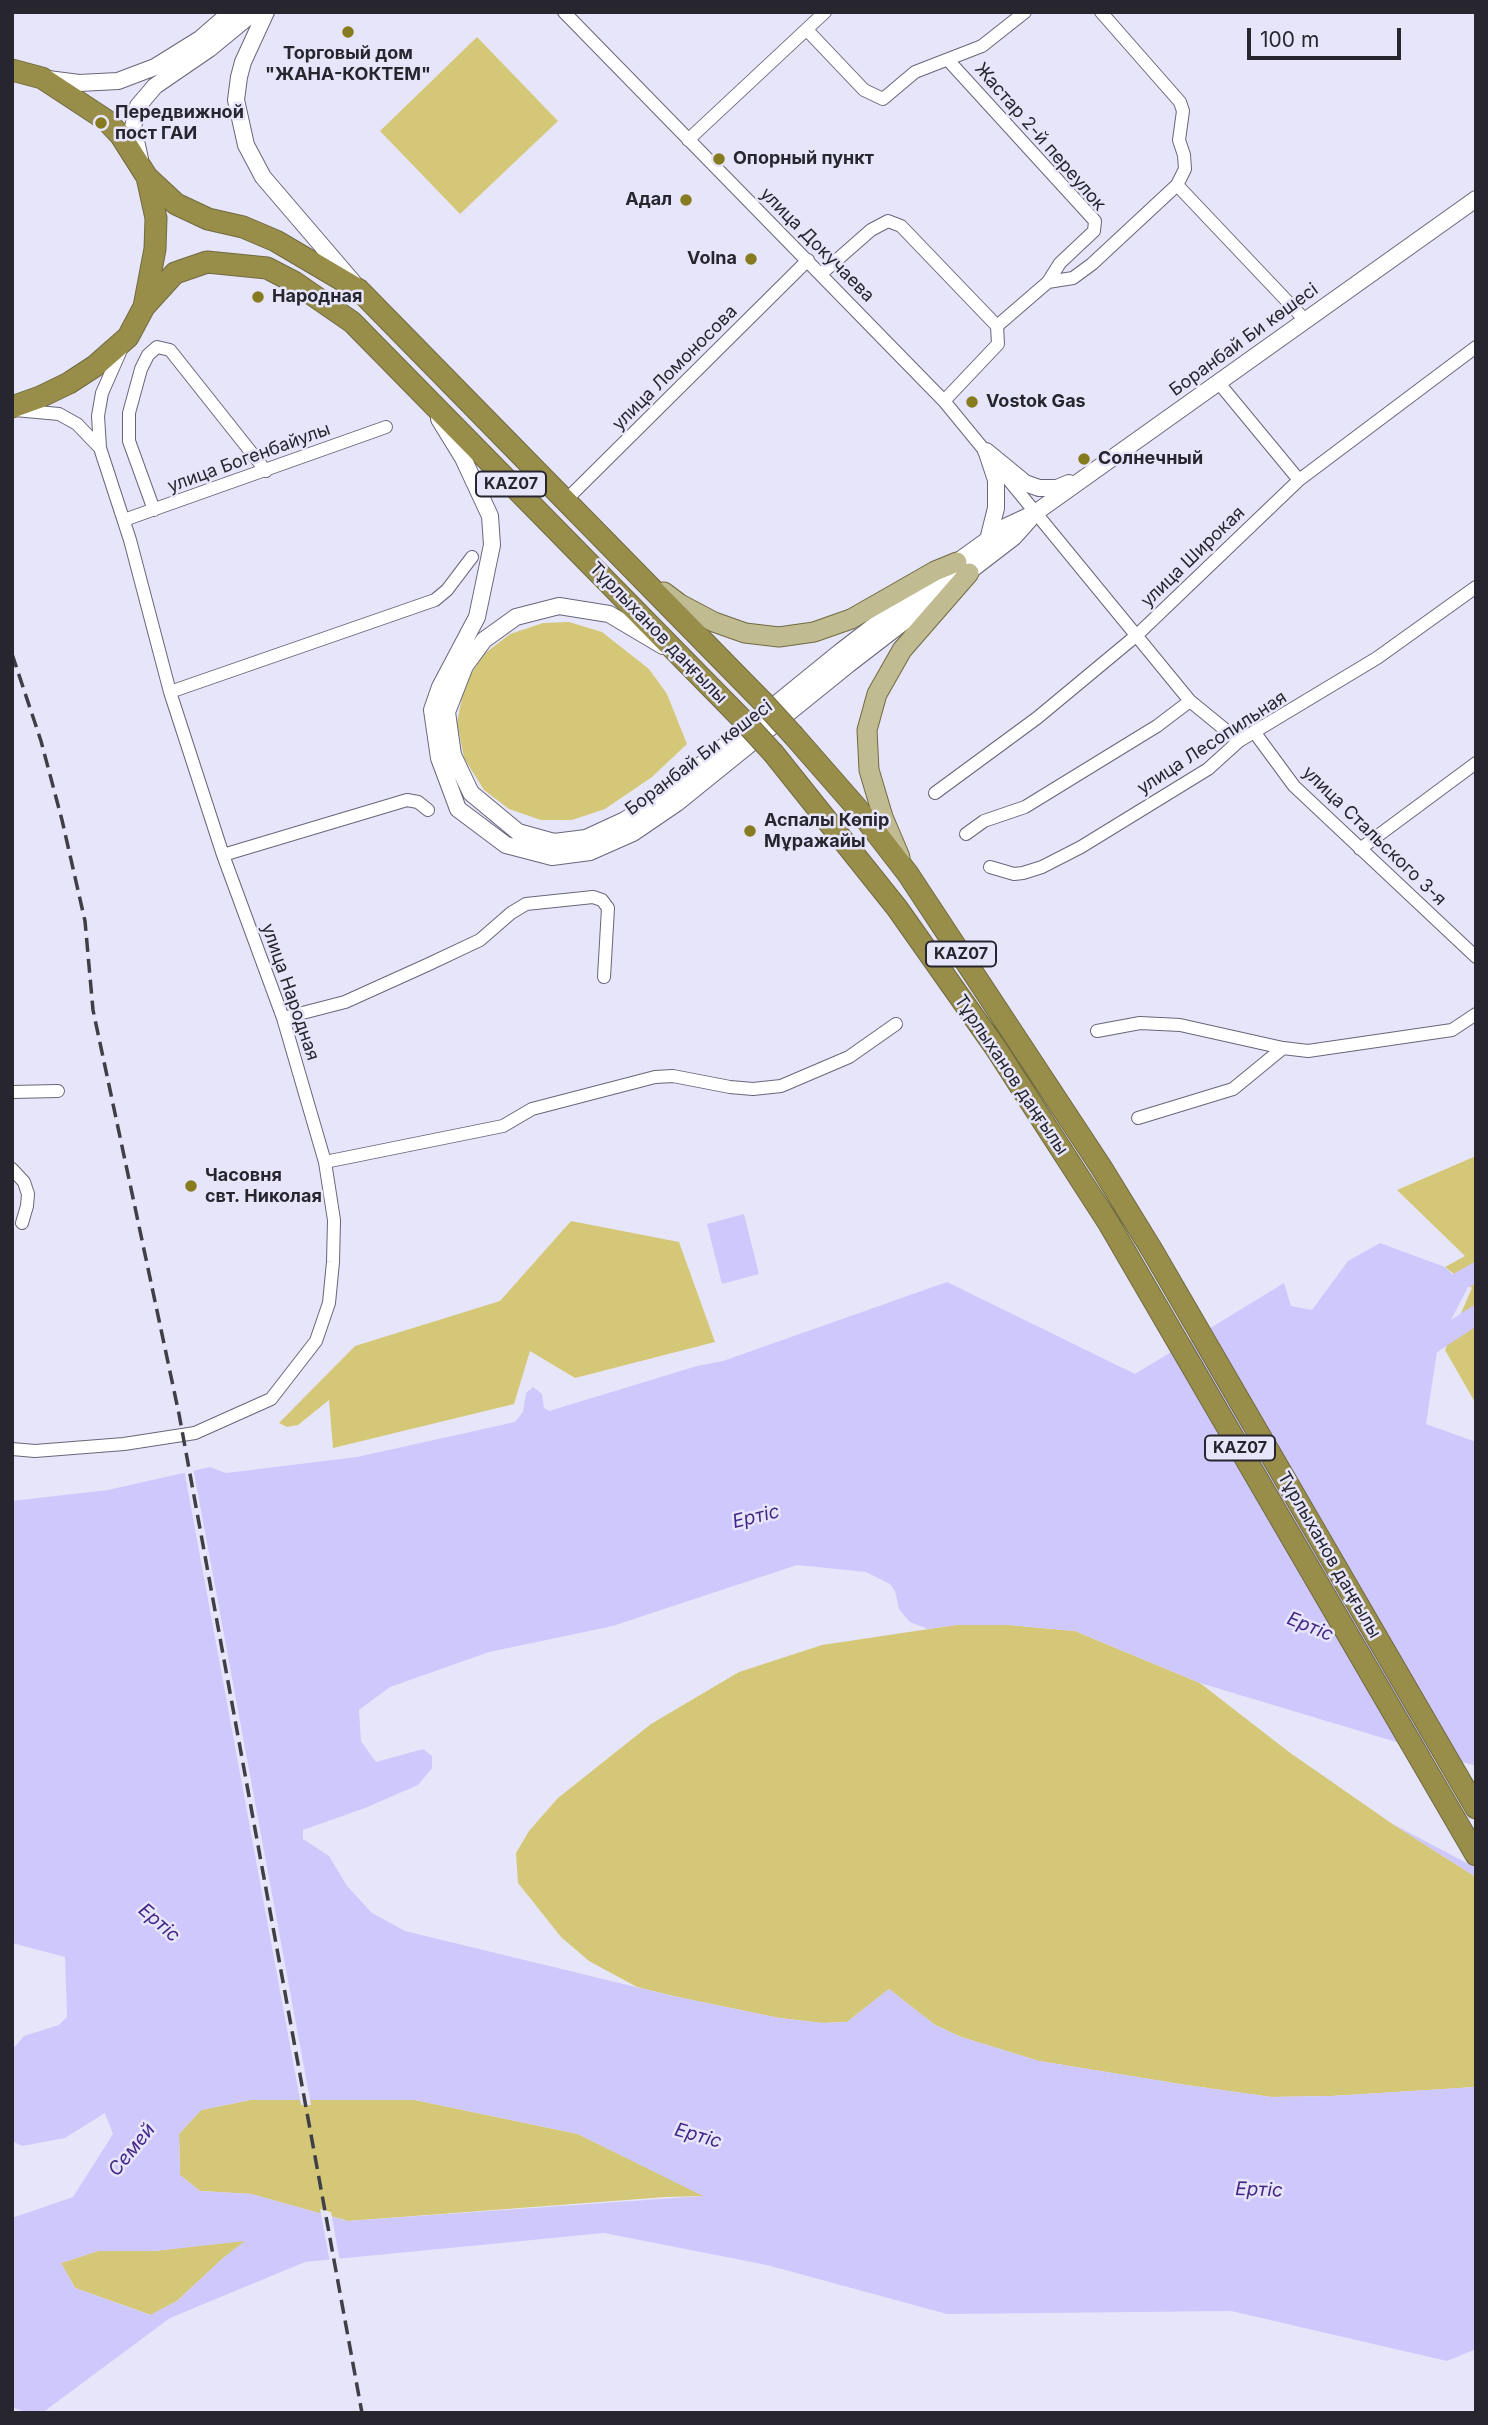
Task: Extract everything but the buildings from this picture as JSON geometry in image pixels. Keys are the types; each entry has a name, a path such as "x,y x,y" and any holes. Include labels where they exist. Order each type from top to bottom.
{"highway":[{"name":"KAZ07","path":"12,70 42,79 106,120 121,136 145,172 156,218 155,249 144,307 128,337 95,366 69,383 12,408"},
{"name":"Тұрлыханов даңғылы","path":"145,172 176,204 208,219 243,227 276,241 359,290 762,701 857,808 908,874 1101,1167 1476,1808"},
{"name":"Тұрлыханов даңғылы","path":"144,307 175,273 207,262 267,268 294,282 352,322 684,658 774,754 897,908 995,1047 1108,1222 1476,1855"}],"main road":[{"path":"42,79 79,83 118,81 155,67 200,39 231,12"},
{"path":"145,172 133,127 138,106 155,86 209,49 254,12"},
{"path":"266,12 239,77 236,100 246,145 262,177 359,290"},
{"name":"Боранбай Би көшесі","path":"447,690 432,710 439,758 458,808 506,845 552,857 590,852 633,832 677,803 849,664 963,568 988,540 1007,526 1035,513 1476,199"},
{"path":"425,396 463,458 490,516 492,545 477,617 447,690"},
{"path":"986,451 1019,480 1039,488 1057,488 1084,478"},
{"path":"986,451 996,481 996,508 988,540"},
{"name":"Боранбай Би көшесі","path":"963,568 1014,537 1035,513"},
{"path":"631,568 680,604 714,622 745,633 779,637 814,632 851,619 935,571 963,568"},
{"path":"908,874 883,817 869,770 867,730 877,694 902,650 963,568"},
{"path":"447,690 484,640 516,617 559,607 609,614 684,658"}],"street":[{"name":"улица Докучаева","path":"564,12 822,273 944,401 1035,513"},
{"path":"688,140 825,12"},
{"path":"807,30 864,89 883,99 915,72 982,46 1025,12"},
{"path":"1048,282 1073,278 1080,274 1177,185 1185,169 1179,140 1183,111 1180,102 1101,12"},
{"name":"Жастар 2-й переулок","path":"948,60 1095,221 1094,230 1060,263 1048,282 998,326"},
{"path":"1177,185 1305,320"},
{"path":"822,273 870,230 888,221 893,222 901,226 998,326 998,344 944,401"},
{"name":"улица Ломоносова","path":"566,500 808,260"},
{"name":"улица Народная","path":"12,1449 36,1451 124,1444 195,1433 235,1417 271,1399 297,1368 316,1340 329,1303 334,1220 326,1161 284,1017 222,855 170,692 124,520 100,448 98,416 102,393 128,337"},
{"path":"153,510 129,441 129,413 141,369 148,355 158,347 170,350 266,471"},
{"name":"улица Широкая","path":"935,793 1037,718 1137,635 1299,480 1476,347"},
{"path":"1218,382 1299,480"},
{"path":"12,408 59,414 77,424 100,448"},
{"name":"улица Богенбайулы","path":"124,520 386,427"},
{"path":"1035,513 1190,701 1239,741"},
{"path":"170,692 435,600 447,590 472,557"},
{"name":"улица Лесопильная","path":"990,867 1014,874 1042,867 1080,847 1208,769 1239,741 1377,658 1476,587"},
{"path":"966,834 984,821 1025,807 1157,726 1190,701"},
{"name":"улица Стальского 3-я","path":"1255,733 1294,786 1475,954"},
{"path":"1360,849 1476,763"},
{"path":"222,855 407,800 418,802 428,810"},
{"path":"284,1017 345,1002 427,965 480,940 511,912 526,904 593,897 602,900 608,908 604,977"},
{"path":"1097,1031 1140,1023 1180,1025 1308,1051 1452,1030 1476,1014"},
{"path":"326,1161 503,1126 532,1109 655,1077 673,1076 753,1089 781,1086 849,1057 896,1024"},
{"path":"1138,1118 1233,1089 1283,1048"},
{"path":"12,1092 58,1091"},
{"path":"12,1168 24,1182 27,1195 22,1223"}],"shaded area":[{"path":"477,37 558,121 460,214 380,131"},
{"path":"569,622 602,632 649,669 667,694 687,744 652,777 605,809 572,820 541,820 509,809 484,790 464,758 457,722 465,683 484,654 510,634 543,623"},
{"path":"1476,1156 1476,1404 1445,1350 1472,1288 1445,1267 1465,1256 1397,1190"},
{"path":"571,1221 679,1242 715,1342 575,1378 530,1351 514,1404 333,1448 329,1400 298,1425 287,1427 279,1423 355,1346 500,1301"},
{"path":"956,1625 1009,1625 1075,1631 1200,1683 1289,1752 1391,1823 1476,1877 1476,2087 1271,2097 1039,2061 961,2037 935,2025 889,1989 847,2022 823,2023 779,2018 673,1996 637,1987 589,1961 561,1937 518,1883 516,1853 529,1831 558,1798 651,1724 739,1672 822,1645"},
{"path":"250,2100 415,2100 578,2134 704,2196 348,2221 251,2194 200,2191 180,2175 179,2134 201,2110"},
{"path":"247,2240 222,2259 177,2301 151,2315 75,2288 61,2263 98,2251 154,2251"}],"water":[{"path":"744,1214 759,1274 722,1284 707,1224"},
{"path":"1380,1243 1445,1267 1467,1289 1438,1345 1426,1424 1476,1442 1476,1766 1200,1683 1075,1631 1009,1625 956,1625 928,1629 910,1622 899,1609 895,1591 890,1584 866,1572 797,1565 613,1626 489,1652 390,1687 359,1710 361,1741 376,1762 423,1749 432,1756 432,1768 418,1785 365,1808 303,1830 303,1839 329,1856 347,1886 372,1913 405,1931 673,1996 779,2018 823,2023 847,2022 889,1989 935,2025 961,2037 1039,2061 1271,2097 1476,2087 1476,2349 1447,2361 1231,2311 947,2314 767,2265 604,2233 305,2262 170,2318 42,2413 28,2413 12,2407 12,2218 73,2197 113,2134 105,2113 65,2138 22,2146 12,2141 12,2050 24,2036 59,2025 67,2017 65,1957 12,1943 12,1501 108,1490 210,1467 226,1473 357,1457 515,1422 523,1412 526,1393 533,1387 542,1394 544,1408 549,1411 697,1366 723,1361 947,1282 1135,1374 1284,1283 1291,1306 1312,1310 1348,1261","holes":["250,2100 415,2100 578,2134 703,2196 348,2221 251,2194 200,2191 180,2175 179,2134 201,2110","245,2241 177,2301 150,2315 75,2288 61,2263 98,2251 154,2251"]},
{"path":"1391,1823 1476,1868 1476,1877 1416,1839"}],"pier":[{"path":"193,1467 311,2105 301,2105 184,1469"},
{"path":"320,2209 331,2212 340,2262 330,2263"}],"waterway":[{"path":"1439,1293 1476,1272"},
{"path":"1420,1352 1476,1315"}],"railway":[{"path":"12,654 41,741 85,921 93,1010 179,1414 362,2413"}],"place":[{"name":"Торговый дом \"ЖАНА-КОКТЕМ\"","path":"348,32"},
{"name":"Передвижной пост ГАИ","path":"101,123"},
{"name":"Опорный пункт","path":"719,159"},
{"name":"Адал","path":"686,200"},
{"name":"Volna","path":"751,259"},
{"name":"Народная","path":"258,297"},
{"name":"Vostok Gas","path":"972,402"},
{"name":"Солнечный","path":"1084,459"},
{"name":"Аспалы Көпір Мұражайы","path":"750,831"},
{"name":"Часовня свт. Николая","path":"191,1186"}],"water label":[{"name":"Ертіс","path":"756,1517"},
{"name":"Ертіс","path":"1310,1627"},
{"name":"Ертіс","path":"159,1923"},
{"name":"Ертіс","path":"698,2136"},
{"name":"Семей","path":"132,2150"},
{"name":"Ертіс","path":"1259,2190"}]}
